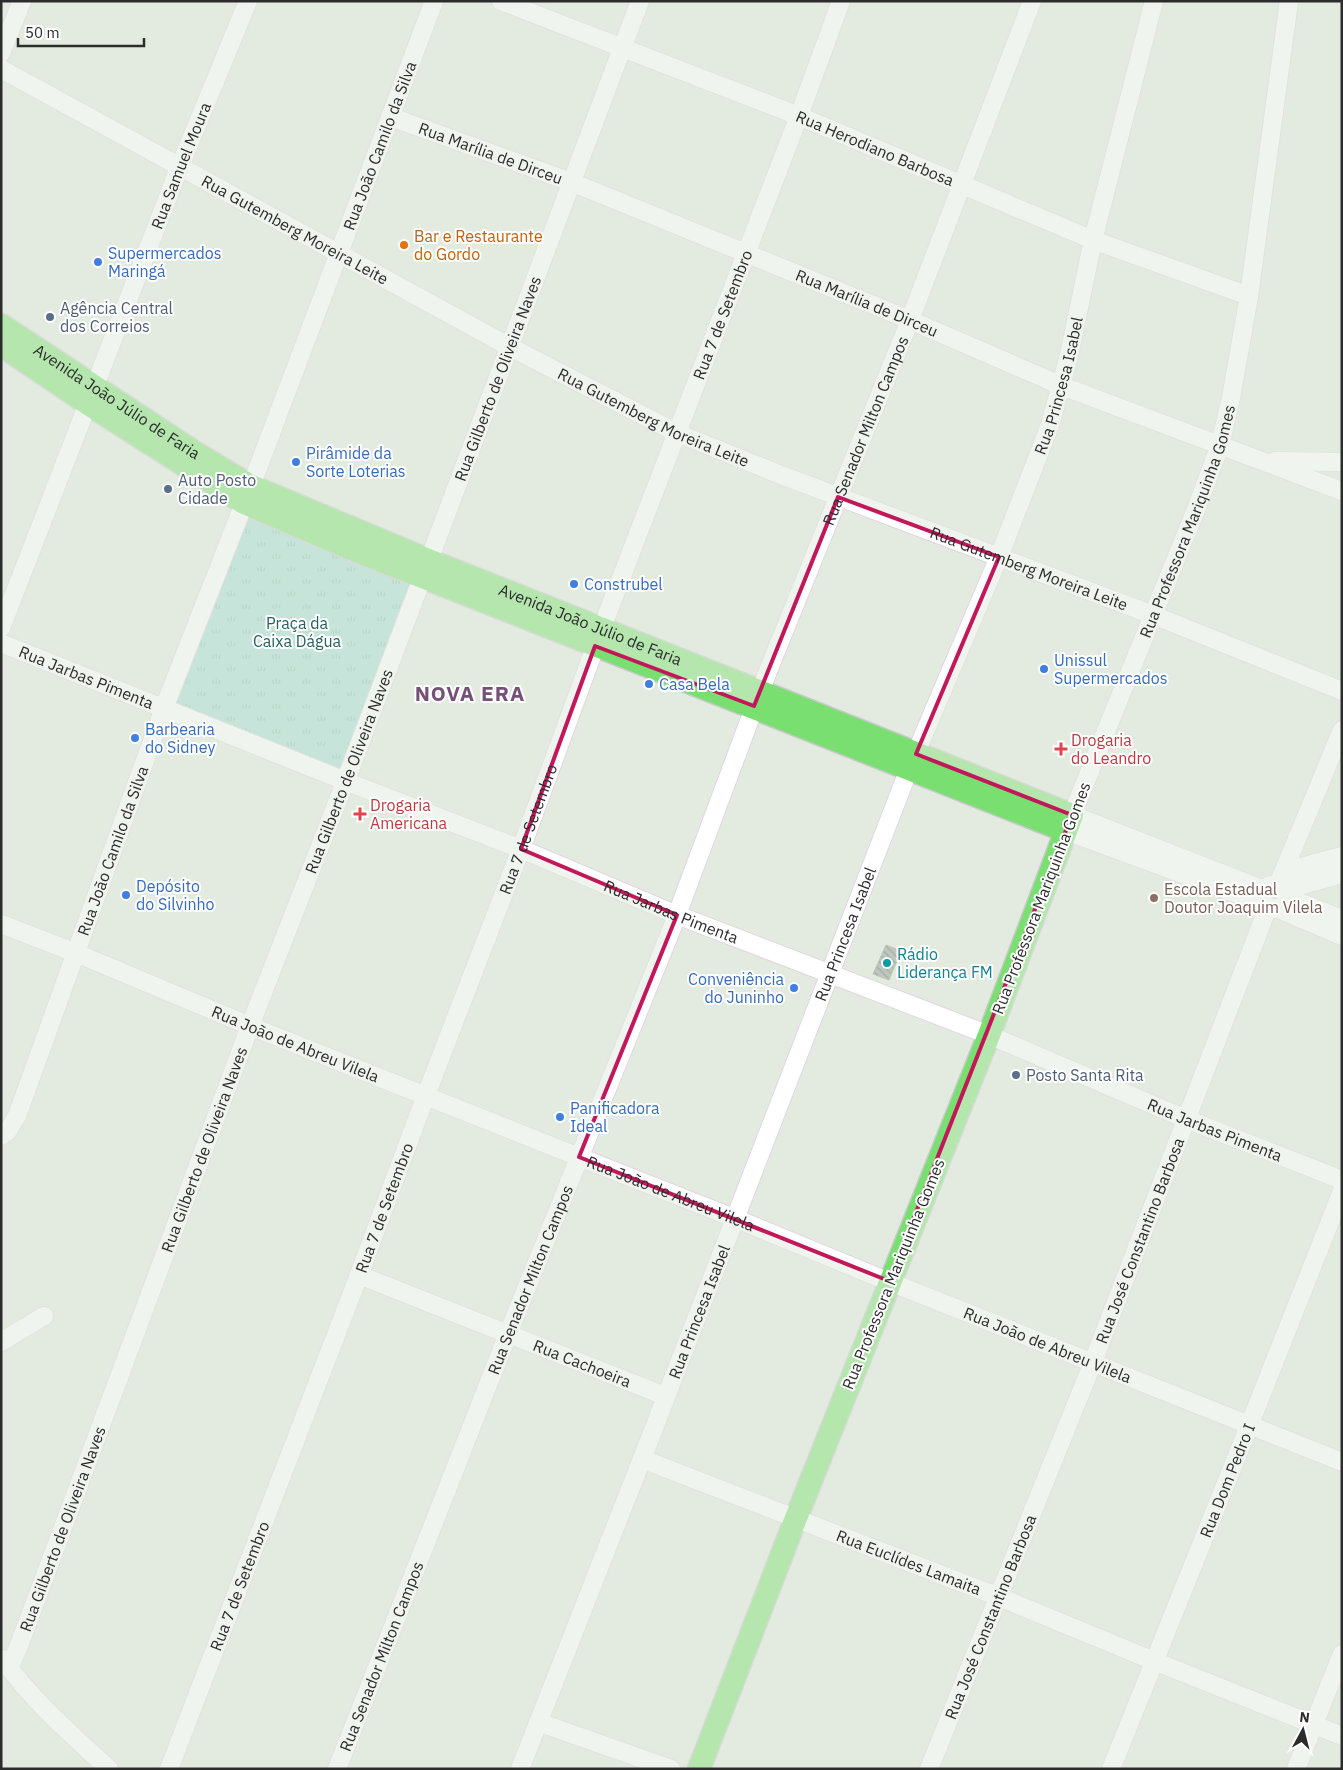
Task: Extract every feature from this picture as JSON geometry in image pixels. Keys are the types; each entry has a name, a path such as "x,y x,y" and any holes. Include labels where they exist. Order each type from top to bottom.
{"main road":[{"name":"Avenida João Júlio de Faria","path":"1,325 91,395"},
{"name":"Avenida João Júlio de Faria","path":"1,345 91,395 247,495 425,568 912,761 970,773 1069,823"},
{"name":"Rua Professora Mariquinha Gomes","path":"699,1769 889,1281 989,1035 1069,823"}],"street":[{"path":"1,52 22,1"},
{"name":"Rua Samuel Moura","path":"1,628 180,166 248,1"},
{"name":"Rua João Camilo da Silva","path":"1,1136 7,1132 17,1116 164,708 247,495 434,1"},
{"name":"Rua Herodiano Barbosa","path":"501,1 799,116 1093,240 1249,296"},
{"name":"Rua Gilberto de Oliveira Naves","path":"5,1662 22,1639 250,1026 345,781 640,1"},
{"name":"Rua 7 de Setembro","path":"169,1769 521,849 599,637 799,116 841,1"},
{"name":"Rua Senador Milton Campos","path":"337,1769 508,1334 677,915 757,699 910,320 1032,1"},
{"name":"Rua Princesa Isabel","path":"520,1769 912,761 999,557 1042,447 1062,386 1093,240 1154,1"},
{"name":"Rua Professora Mariquinha Gomes","path":"1069,823 1206,486 1220,444 1231,398 1249,296 1289,1"},
{"name":"Rua Gutemberg Moreira Leite","path":"1,69 510,347 677,433 1153,615 1342,691"},
{"name":"Rua Marília de Dirceu","path":"391,117 571,182 910,320 1062,386 1342,491"},
{"path":"1264,461 1342,462"},
{"name":"Rua Jarbas Pimenta","path":"1,643 345,781 521,849 677,915 989,1035 1186,1119 1342,1180"},
{"name":"Rua José Constantino Barbosa","path":"929,1769 1093,1362 1186,1119 1342,730"},
{"name":"Avenida João Júlio de Faria","path":"1069,823 1342,919"},
{"path":"1275,894 1342,856"},
{"path":"1275,894 1342,874"},
{"name":"Avenida João Júlio de Faria","path":"1275,894 1342,936"},
{"name":"Rua João de Abreu Vilela","path":"1,924 76,953 250,1026 1342,1462"},
{"name":"Rua Dom Pedro I","path":"1111,1769 1342,1191"},
{"name":"Rua Cachoeira","path":"359,1275 665,1396"},
{"path":"1,1342 44,1316"},
{"name":"Rua Euclídes Lamaita","path":"642,1459 999,1596 1154,1661 1342,1736"},
{"path":"1296,1769 1342,1654"},
{"path":"5,1662 73,1736 109,1769"},
{"path":"538,1722 671,1769"}],"highlighted area":[{"path":"838,497 999,557 916,754 1072,815 889,1281 579,1157 677,915 521,849 595,646 754,706"}],"green space":[{"name":"Praça da Caixa Dágua","path":"248,509 416,579 337,775 172,705"}],"building":[{"name":"Rádio Liderança FM","path":"886,945 901,951 889,980 873,974"}],"place":[{"name":"Bar e Restaurante do Gordo","path":"404,245"},
{"name":"Supermercados Maringá","path":"98,262"},
{"name":"Agência Central dos Correios","path":"50,317"},
{"name":"Pirâmide da Sorte Loterias","path":"296,462"},
{"name":"Auto Posto Cidade","path":"168,489"},
{"name":"Construbel","path":"574,584"},
{"name":"Unissul Supermercados","path":"1044,669"},
{"name":"Casa Bela","path":"649,684"},
{"name":"Barbearia do Sidney","path":"135,738"},
{"name":"Drogaria do Leandro","path":"1061,749"},
{"name":"Drogaria Americana","path":"360,814"},
{"name":"Depósito do Silvinho","path":"126,895"},
{"name":"Escola Estadual Doutor Joaquim Vilela","path":"1154,898"},
{"name":"Rádio Liderança FM","path":"887,963"},
{"name":"Conveniência do Juninho","path":"794,988"},
{"name":"Posto Santa Rita","path":"1016,1075"},
{"name":"Panificadora Ideal","path":"560,1117"}],"district":[{"name":"NOVA ERA","path":"470,693"}]}
